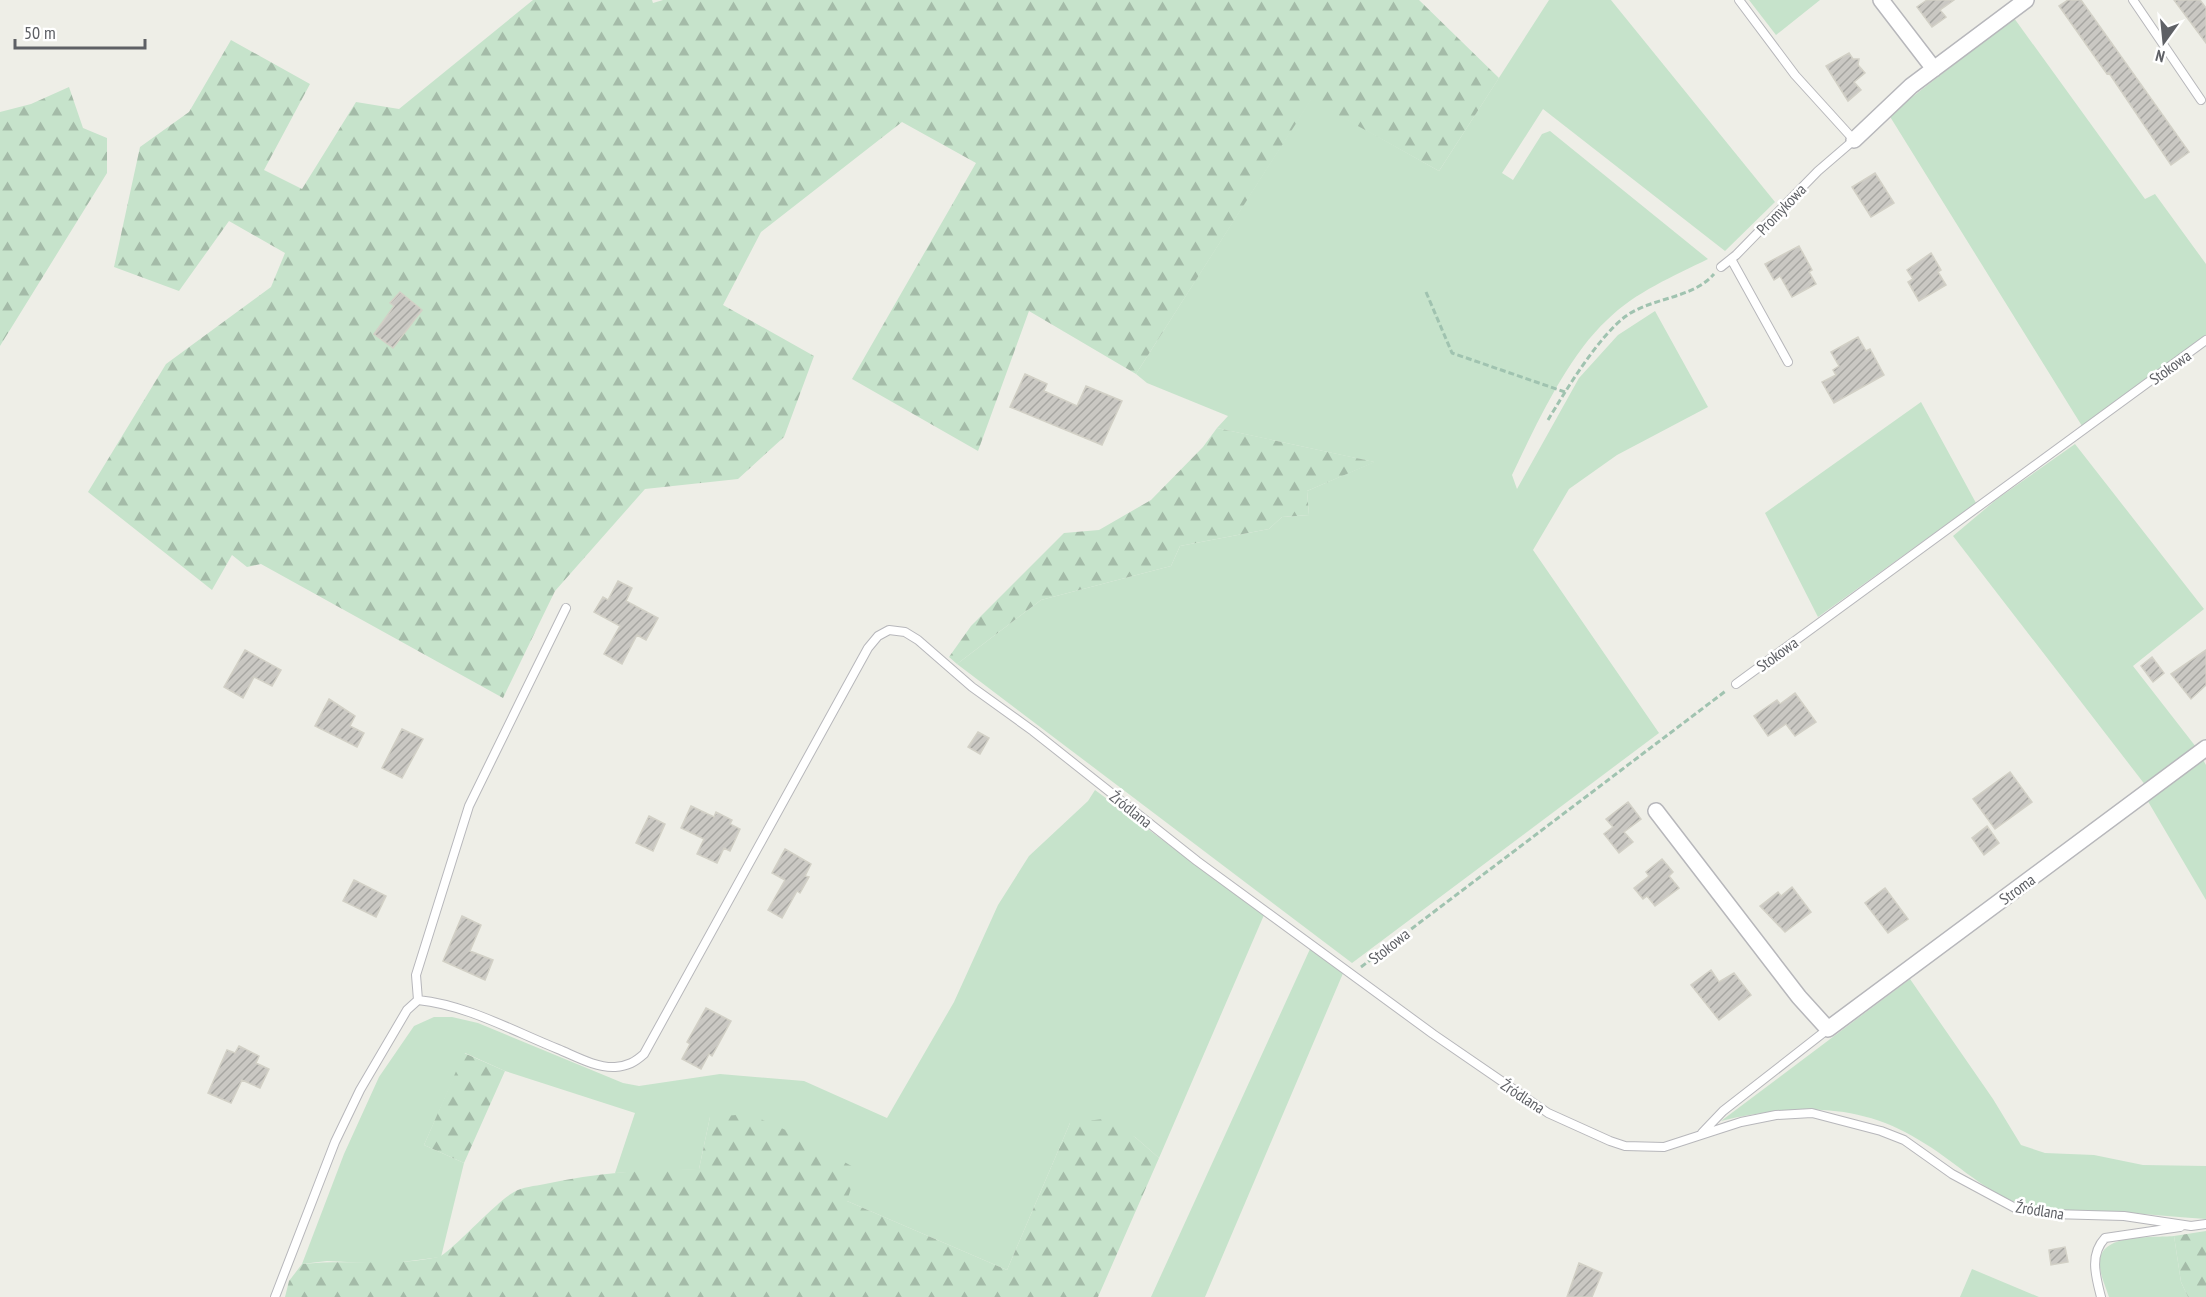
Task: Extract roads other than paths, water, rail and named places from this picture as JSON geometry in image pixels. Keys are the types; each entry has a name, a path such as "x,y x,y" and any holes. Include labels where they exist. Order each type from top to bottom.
{"street":[{"path":"1881,0 1934,69"},
{"name":"Promykowa","path":"1854,140 1911,86 2026,0"},
{"name":"Stroma","path":"1828,1029 2206,748"},
{"path":"1656,811 1799,997 1828,1029"}],"lane":[{"path":"1738,0 1795,75 1854,140"},
{"path":"2133,0 2201,100"},
{"name":"Promykowa","path":"1721,267 1818,171 1854,140"},
{"path":"1731,259 1788,362"},
{"name":"Stokowa","path":"1736,684 2206,340"},
{"path":"275,1297 332,1152 360,1090 407,1010 418,1000 416,975 469,806 566,608"},
{"name":"Źródlana","path":"418,1000 440,1002 589,1062 613,1067 632,1064 644,1054 655,1035 868,648 878,636 890,630 905,632 1197,861 1353,973 1433,1034 1548,1113 1625,1146 1664,1148 1701,1134 1776,1114 1812,1113 1881,1131 1904,1140 1952,1174 2017,1209 2052,1214 2124,1216 2191,1226 2206,1224"},
{"path":"1701,1134 1724,1112 1828,1029"},
{"path":"2101,1297 2095,1274 2095,1254 2105,1238 2191,1226"}]}
